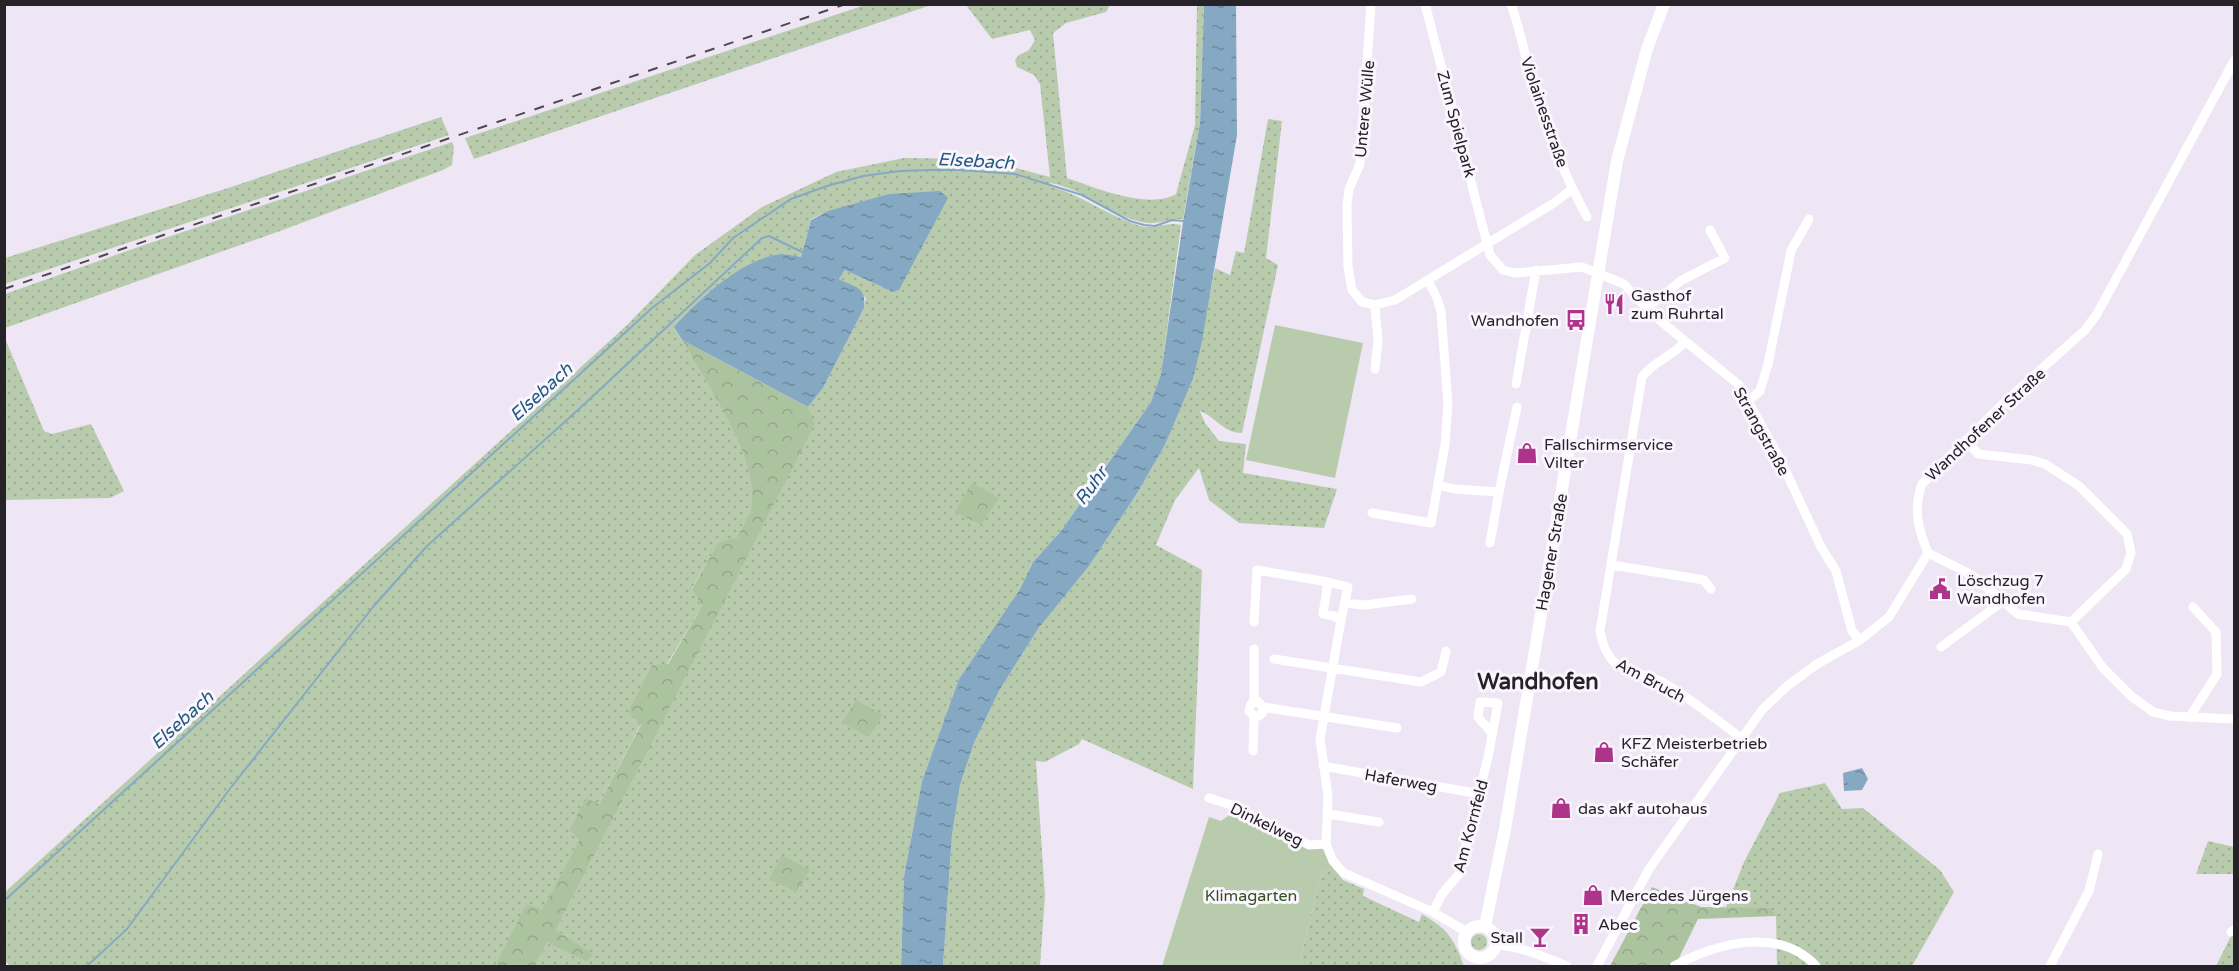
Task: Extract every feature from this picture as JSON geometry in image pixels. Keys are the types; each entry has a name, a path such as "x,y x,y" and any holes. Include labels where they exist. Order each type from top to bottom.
{"main road":[{"name":"Hagener Straße","path":"1485,926 1505,829 1617,161 1643,60 1664,4"},
{"path":"1475,926 1485,926 1495,936 1496,945 1492,953 1479,962 1465,945 1464,938 1467,932 1475,926"}],"street":[{"name":"Untere Wülle","path":"1371,4 1360,164 1349,189 1347,234 1348,267 1352,290 1362,302 1375,305"},
{"name":"Zum Spielpark","path":"1425,4 1488,244"},
{"name":"Violainesstraße","path":"1511,4 1536,97 1572,189 1587,217"},
{"name":"Wandhofener Straße","path":"1928,553 1921,536 1916,510 1917,496 1922,484 2085,330 2097,314 2235,61"},
{"path":"1375,369 1378,341 1375,305 1395,300 1428,281 1554,203 1572,189"},
{"path":"1748,401 1760,391 1768,364 1791,251 1809,219"},
{"path":"1647,308 1682,280 1725,258 1710,230"},
{"path":"1488,244 1490,255 1503,270 1515,273 1582,267 1599,273"},
{"path":"1516,384 1536,270"},
{"name":"Strangstraße","path":"1599,273 1624,284 1684,342 1739,386 1781,460 1821,547 1836,571 1852,631 1860,640"},
{"path":"1372,513 1431,524 1445,445 1448,404 1441,311 1428,281"},
{"name":"Am Bruch","path":"1684,342 1674,353 1650,366 1642,377 1600,632 1603,644 1612,660 1622,668 1662,682 1699,706 1741,738"},
{"path":"1490,543 1517,406"},
{"path":"1966,440 1978,454 2032,460 2045,464 2079,486 2127,534 2131,554 2126,569 2071,622"},
{"path":"1438,485 1454,489 1499,492"},
{"path":"1597,966 1649,869 1762,710 1787,686 1817,664 1860,640 1889,617 1928,553 1972,574 2018,614 2071,622 2103,668 2131,696 2153,712 2189,718 2235,719"},
{"path":"1612,565 1704,580 1711,589"},
{"path":"1254,622 1257,570 1348,587 1322,716 1320,740 1328,796 1326,844 1333,861 1344,873 1433,912 1467,932"},
{"path":"1328,582 1323,614 1341,620"},
{"path":"1344,603 1365,605 1412,599"},
{"path":"1941,647 2002,602"},
{"path":"2189,718 2217,674 2216,632 2193,607"},
{"path":"1253,751 1254,716 1249,709 1254,702 1254,649"},
{"path":"1274,660 1421,682 1441,672 1446,651"},
{"path":"1254,702 1260,703 1263,707 1397,728"},
{"path":"1254,716 1262,713 1263,707"},
{"name":"Am Kornfeld","path":"1433,912 1442,894 1459,874 1492,733"},
{"name":"Haferweg","path":"1323,766 1479,794"},
{"name":"Dinkelweg","path":"1209,798 1256,816 1263,822 1309,845 1326,844"},
{"path":"1328,814 1379,822"},
{"path":"2050,966 2089,891 2098,854"},
{"path":"1674,966 1713,949 1747,942 1770,942 1793,948 1816,966"},
{"path":"1496,945 1536,953 1567,966"}],"green space":[{"path":"868,4 931,5 474,159 465,138"},
{"path":"966,5 1110,5 1106,12 1066,23 1053,33 1067,178 1107,192 1137,199 1152,200 1176,194 1195,125 1197,5 1204,5 1200,123 1183,219 1141,222 1074,190 1050,183 1050,186 1140,226 1181,225 1161,374 1151,402 1061,531 1033,562 1020,589 959,679 922,781 904,876 901,966 535,966 547,943 587,962 592,954 556,930 814,424 808,407 823,388 864,308 866,298 839,279 845,270 893,292 828,211 811,219 801,257 783,254 720,285 674,327 711,389 737,439 747,463 752,485 752,508 737,537 718,544 692,588 702,606 667,664 628,713 641,724 599,804 586,799 569,830 579,840 542,911 527,905 496,962 499,966 10,966 5,961 5,892 627,325 695,255 762,207 836,172 904,158 982,159 1050,177 1040,84 1034,75 1017,67 1015,60 1029,50 1035,40 1030,30 992,39"},
{"path":"441,117 449,135 5,284 5,258 228,188"},
{"path":"1268,119 1282,121 1266,258 1278,265 1242,433 1225,428 1200,411 1205,423 1219,441 1246,444 1243,473 1337,489 1324,528 1239,523 1209,500 1199,468 1175,500 1156,545 1202,570 1193,789 1082,739 1079,744 1045,762 1036,761 1045,896 1040,966 943,966 952,835 960,785 974,743 999,691 1038,629 1089,566 1136,495 1165,445 1193,379 1215,268 1230,275 1236,251 1244,253"},
{"path":"452,142 454,147 452,165 443,170 280,231 5,328 5,294"},
{"path":"1275,325 1363,343 1335,478 1246,460"},
{"path":"4,336 44,431 52,434 91,424 124,491 110,498 5,500"},
{"path":"682,340 808,407 815,424 556,930 593,954 587,962 547,943 535,966 499,966 496,962 527,904 542,910 579,840 569,830 586,798 599,804 641,725 628,713 652,665 668,664 702,606 692,589 718,543 737,537 751,508 752,486 739,443"},
{"path":"972,483 999,498 981,525 955,512"},
{"path":"856,700 883,715 869,737 842,723"},
{"path":"1825,783 1842,809 1863,808 1940,870 1954,892 1912,966 1777,966 1776,916 1726,907 1744,862 1780,793"},
{"name":"Klimagarten","path":"1236,810 1308,847 1324,849 1333,868 1325,871 1320,878 1299,966 1162,966 1209,817 1221,821"},
{"path":"2208,841 2234,847 2234,874 2196,874"},
{"path":"782,855 810,870 796,892 769,879"},
{"path":"1333,868 1343,880 1364,889 1363,896 1419,922 1422,914 1439,925 1453,942 1464,966 1299,966 1320,878 1325,871"},
{"path":"1652,887 1701,907 1771,908 1776,916 1698,919 1675,966 1610,966"},
{"path":"2234,933 2234,966 2216,966 2231,936"},
{"path":"1479,934 1485,936 1487,942 1485,948 1479,950 1473,948 1471,942 1473,936"}],"water":[{"path":"1204,5 1236,5 1237,135 1202,341 1193,379 1165,445 1136,495 1089,566 1038,629 999,691 974,743 960,785 952,835 943,966 901,966 904,876 922,781 959,679 1020,589 1033,562 1061,531 1151,402 1161,374 1200,123"},
{"path":"940,191 948,198 899,290 893,292 845,270 839,279 862,292 864,308 823,388 808,407 682,340 674,327 696,304 737,271 767,257 782,254 801,257 811,220 828,211 889,194"},
{"path":"1862,768 1868,779 1862,790 1844,791 1843,773"}],"waterway":[{"name":"Elsebach","path":"4,901 652,308 710,263 733,238 791,199 863,176 900,171 960,170 1015,174 1082,195 1130,221 1144,225 1155,226 1172,220 1184,221"},
{"path":"87,966 127,929 229,790 373,607 427,546 579,409 762,238 769,236 802,252"}],"railway":[{"path":"4,289 846,4"}],"place":[{"name":"Gasthof zum Ruhrtal","path":"1614,304"},
{"name":"Wandhofen","path":"1576,320"},
{"name":"Fallschirmservice Vilter","path":"1527,453"},
{"name":"Löschzug 7 Wandhofen","path":"1940,589"},
{"name":"KFZ Meisterbetrieb Schäfer","path":"1604,752"},
{"name":"das akf autohaus","path":"1561,808"},
{"name":"Mercedes Jürgens","path":"1593,895"},
{"name":"Abec","path":"1581,924"},
{"name":"Stall","path":"1540,937"}],"district":[{"name":"Wandhofen","path":"1538,681"}],"water label":[{"name":"Ruhr","path":"1091,486"}]}
